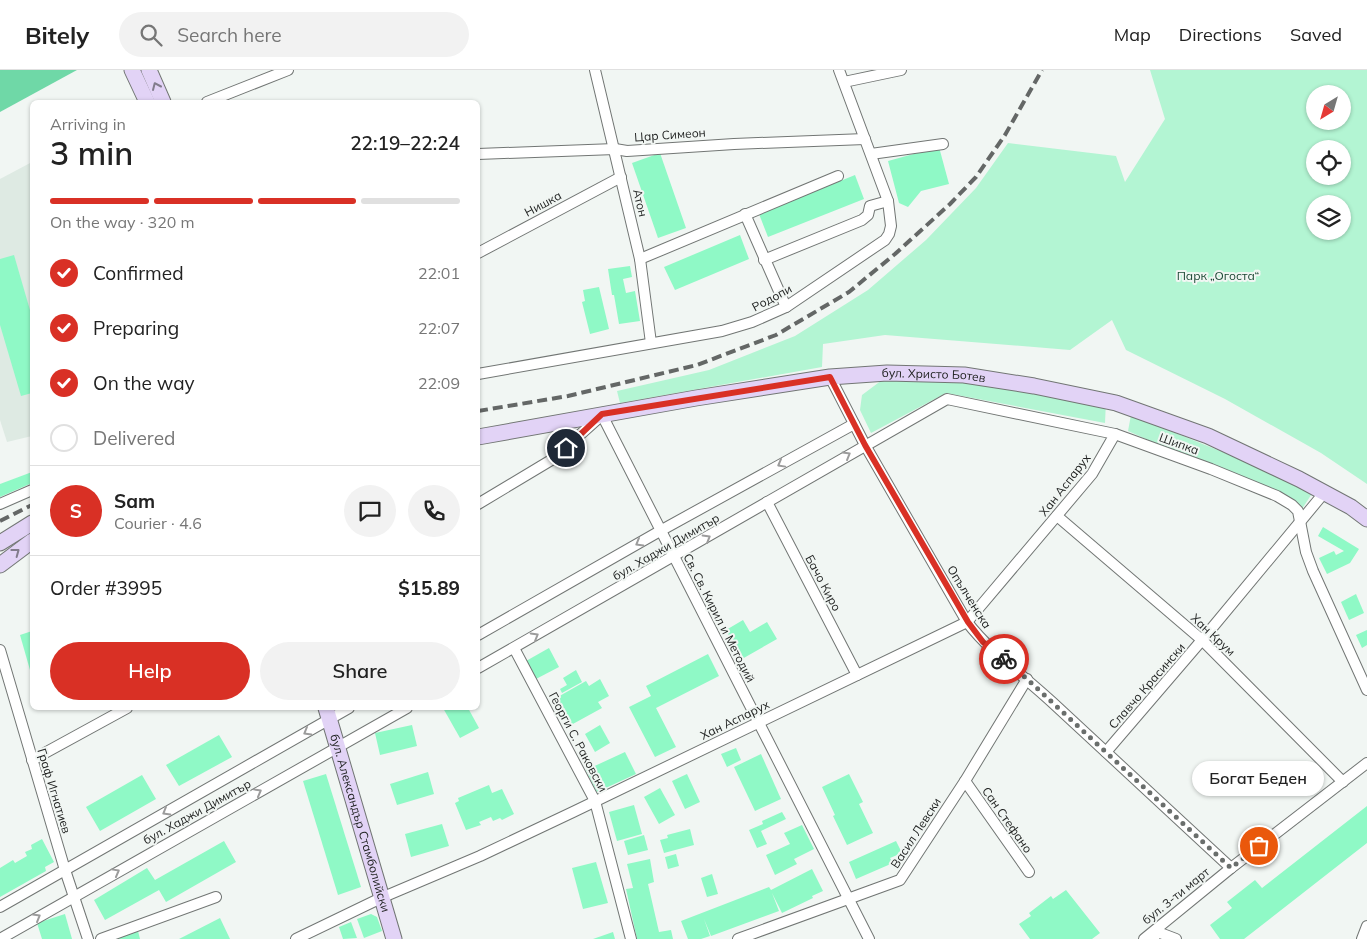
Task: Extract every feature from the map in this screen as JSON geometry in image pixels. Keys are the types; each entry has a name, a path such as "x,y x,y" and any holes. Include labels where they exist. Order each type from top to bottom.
{"street":[{"path":"132,70 146,100"},
{"path":"149,70 163,100"},
{"path":"212,100 288,70"},
{"name":"Атон","path":"595,70 640,259 651,343"},
{"name":"Родопи","path":"480,374 722,331 752,322 786,307 884,240 889,234 891,226 888,201 839,70"},
{"path":"844,82 901,70"},
{"name":"Цар Симеон","path":"480,154 615,149 627,151 734,144 865,139"},
{"path":"871,154 943,144"},
{"path":"640,259 838,176"},
{"name":"Нишка","path":"480,252 621,177"},
{"path":"764,260 862,220 868,215 870,206 888,201"},
{"path":"745,214 786,307"},
{"name":"бул. Христо Ботев","path":"480,437 602,414 830,377 887,373 964,375 1034,386 1116,403 1208,436 1324,492 1367,519"},
{"name":"Опълченска","path":"830,377 865,445 968,622 983,642 1027,679 1231,868"},
{"name":"Шипка","path":"865,445 947,399 1115,434 1211,469 1277,496 1292,505 1298,511 1302,521"},
{"path":"480,503 553,459 602,414"},
{"name":"Св. Св. Кирил и Методий","path":"602,414 868,939"},
{"name":"бул. Хаджи Димитър","path":"480,633 854,424"},
{"name":"Хан Аспарух","path":"296,939 381,898 480,856 968,622 1092,474 1115,434"},
{"name":"бул. Хаджи Димитър","path":"480,667 674,557 865,445"},
{"path":"0,504 30,491"},
{"name":"Славчо Красински","path":"1106,752 1302,521 1324,492"},
{"name":"Бачо Киро","path":"767,502 857,675"},
{"name":"Хан Крум","path":"1057,516 1202,640 1343,782"},
{"path":"1302,521 1306,552 1313,571 1367,690"},
{"path":"0,543 30,524"},
{"path":"0,565 30,542"},
{"name":"Георги С. Раковски","path":"514,648 595,801 631,939"},
{"name":"Граф Игнатиев","path":"0,650 65,870 88,939"},
{"name":"Васил Левски","path":"738,939 900,880 965,781 1027,679"},
{"path":"32,760 123,710"},
{"name":"бул. Хаджи Димитър","path":"0,907 328,713 341,710"},
{"name":"бул. Хаджи Димитър","path":"0,939 403,710"},
{"name":"бул. Александър Стамболийски","path":"328,713 394,939"},
{"name":"бул. 3-ти март","path":"1144,939 1155,935 1231,868 1367,763"},
{"name":"Сан Стефано","path":"965,781 1029,872"},
{"path":"101,939 216,897"},
{"path":"1362,939 1367,926"},
{"path":"1155,935 1176,939"}],"shaded area":[{"path":"0,70 77,70 0,112"},
{"path":"30,163 30,436 7,442 0,420 0,179"}],"green space":[{"name":"Парк „Огоста“","path":"1150,70 1367,70 1367,484 1321,453 1225,399 1126,350 1112,320 1070,350 885,335 823,344 822,367 620,403 617,391 709,370 795,336 868,290 926,240 976,188 1008,143 1116,156 1125,182 1165,119"},
{"path":"882,380 962,380 1106,401 1105,423 946,393 871,433 860,410 862,395"},
{"path":"1131,415 1282,476 1313,492 1302,509 1128,431"}],"building":[{"path":"939,147 949,184 921,191 908,207 899,203 888,161"},
{"path":"660,153 686,228 658,238 632,163"},
{"path":"855,175 864,199 768,237 759,214"},
{"path":"740,235 749,259 675,290 664,267"},
{"path":"14,255 30,310 30,394 21,396 0,325 0,259"},
{"path":"630,266 632,277 623,279 626,293 635,291 640,321 619,324 608,269"},
{"path":"599,287 609,329 590,334 582,302 585,301 583,290"},
{"path":"30,473 30,484 0,497 0,484"},
{"path":"1323,527 1359,549 1350,563 1327,574 1319,558 1334,551 1336,555 1344,551 1318,536"},
{"path":"1356,594 1364,613 1349,620 1341,602"},
{"path":"743,620 750,632 767,622 777,639 742,659 726,630"},
{"path":"1367,630 1367,645 1362,648 1356,635"},
{"path":"30,632 30,670 20,635"},
{"path":"549,648 559,667 536,679 526,661"},
{"path":"708,654 719,676 656,708 676,747 655,757 629,707 651,696 646,686"},
{"path":"576,670 582,682 562,693 560,689 567,685 563,678"},
{"path":"600,679 609,696 598,702 602,708 571,725 556,698 586,681 589,686"},
{"path":"444,710 469,710 479,728 460,738"},
{"path":"412,725 417,746 380,755 375,733"},
{"path":"600,725 610,743 595,752 585,734"},
{"path":"219,735 232,757 179,786 166,765"},
{"path":"736,748 741,760 727,767 721,754"},
{"path":"625,752 636,774 597,792 586,770"},
{"path":"761,754 781,799 755,811 734,767"},
{"path":"428,772 434,794 397,805 390,784"},
{"path":"326,774 361,887 338,895 303,781"},
{"path":"687,774 700,802 685,809 672,781"},
{"path":"849,774 863,802 859,804 873,833 847,845 822,787"},
{"path":"142,775 156,799 100,831 86,807"},
{"path":"489,785 492,793 502,789 514,814 502,820 500,818 493,821 491,817 479,822 481,825 466,830 455,803 459,801 458,798"},
{"path":"660,788 675,815 659,824 644,797"},
{"path":"634,805 642,834 617,841 609,812"},
{"path":"1367,806 1367,843 1244,939 1220,939 1210,925 1232,908 1227,902 1255,880 1262,888"},
{"path":"782,812 786,819 761,831 767,844 757,848 749,830 763,824 762,821"},
{"path":"442,824 449,846 411,857 405,834"},
{"path":"802,825 814,849 794,859 797,864 775,875 766,855 790,844 784,833"},
{"path":"690,829 694,845 664,853 660,840 668,838 667,835"},
{"path":"644,835 648,850 628,855 624,841"},
{"path":"42,839 54,862 45,867 46,871 0,897 0,868 13,860 15,863 27,856 25,852 32,849 31,845"},
{"path":"224,841 236,862 166,902 159,890 105,920 94,900 147,868 155,880"},
{"path":"896,841 902,853 890,858 893,863 856,879 849,862"},
{"path":"676,854 679,866 668,869 665,857"},
{"path":"650,859 654,882 648,884 659,932 671,930 673,939 637,939 626,889 633,888 627,864"},
{"path":"596,862 608,903 583,909 572,868"},
{"path":"812,869 823,891 812,896 813,898 782,913 772,893 779,911 711,936 704,919 710,936 701,939 688,939 681,921 769,887 771,890"},
{"path":"712,874 718,894 707,897 701,878"},
{"path":"1066,890 1100,933 1092,939 1030,939 1019,924 1031,916 1029,913 1051,896 1053,899"},
{"path":"65,914 72,939 42,939 37,923"},
{"path":"371,914 377,917 382,931 364,938 357,919"},
{"path":"220,918 230,939 179,939"},
{"path":"351,922 357,938 343,939 339,927"},
{"path":"138,931 140,939 113,939"},
{"path":"613,932 615,939 593,939"}],"railway":[{"path":"480,411 568,396 697,365 776,335 849,292 895,254 950,204 976,177 1005,135 1042,70"},
{"path":"0,521 30,506"}],"way so far":[{"path":"1004,659 1231,868 1259,846"}],"place":[{"name":"Богат Беден","path":"1259,846"}],"route":[{"path":"566,448 602,414 830,377 865,445 968,622 983,642 1004,659"}]}
